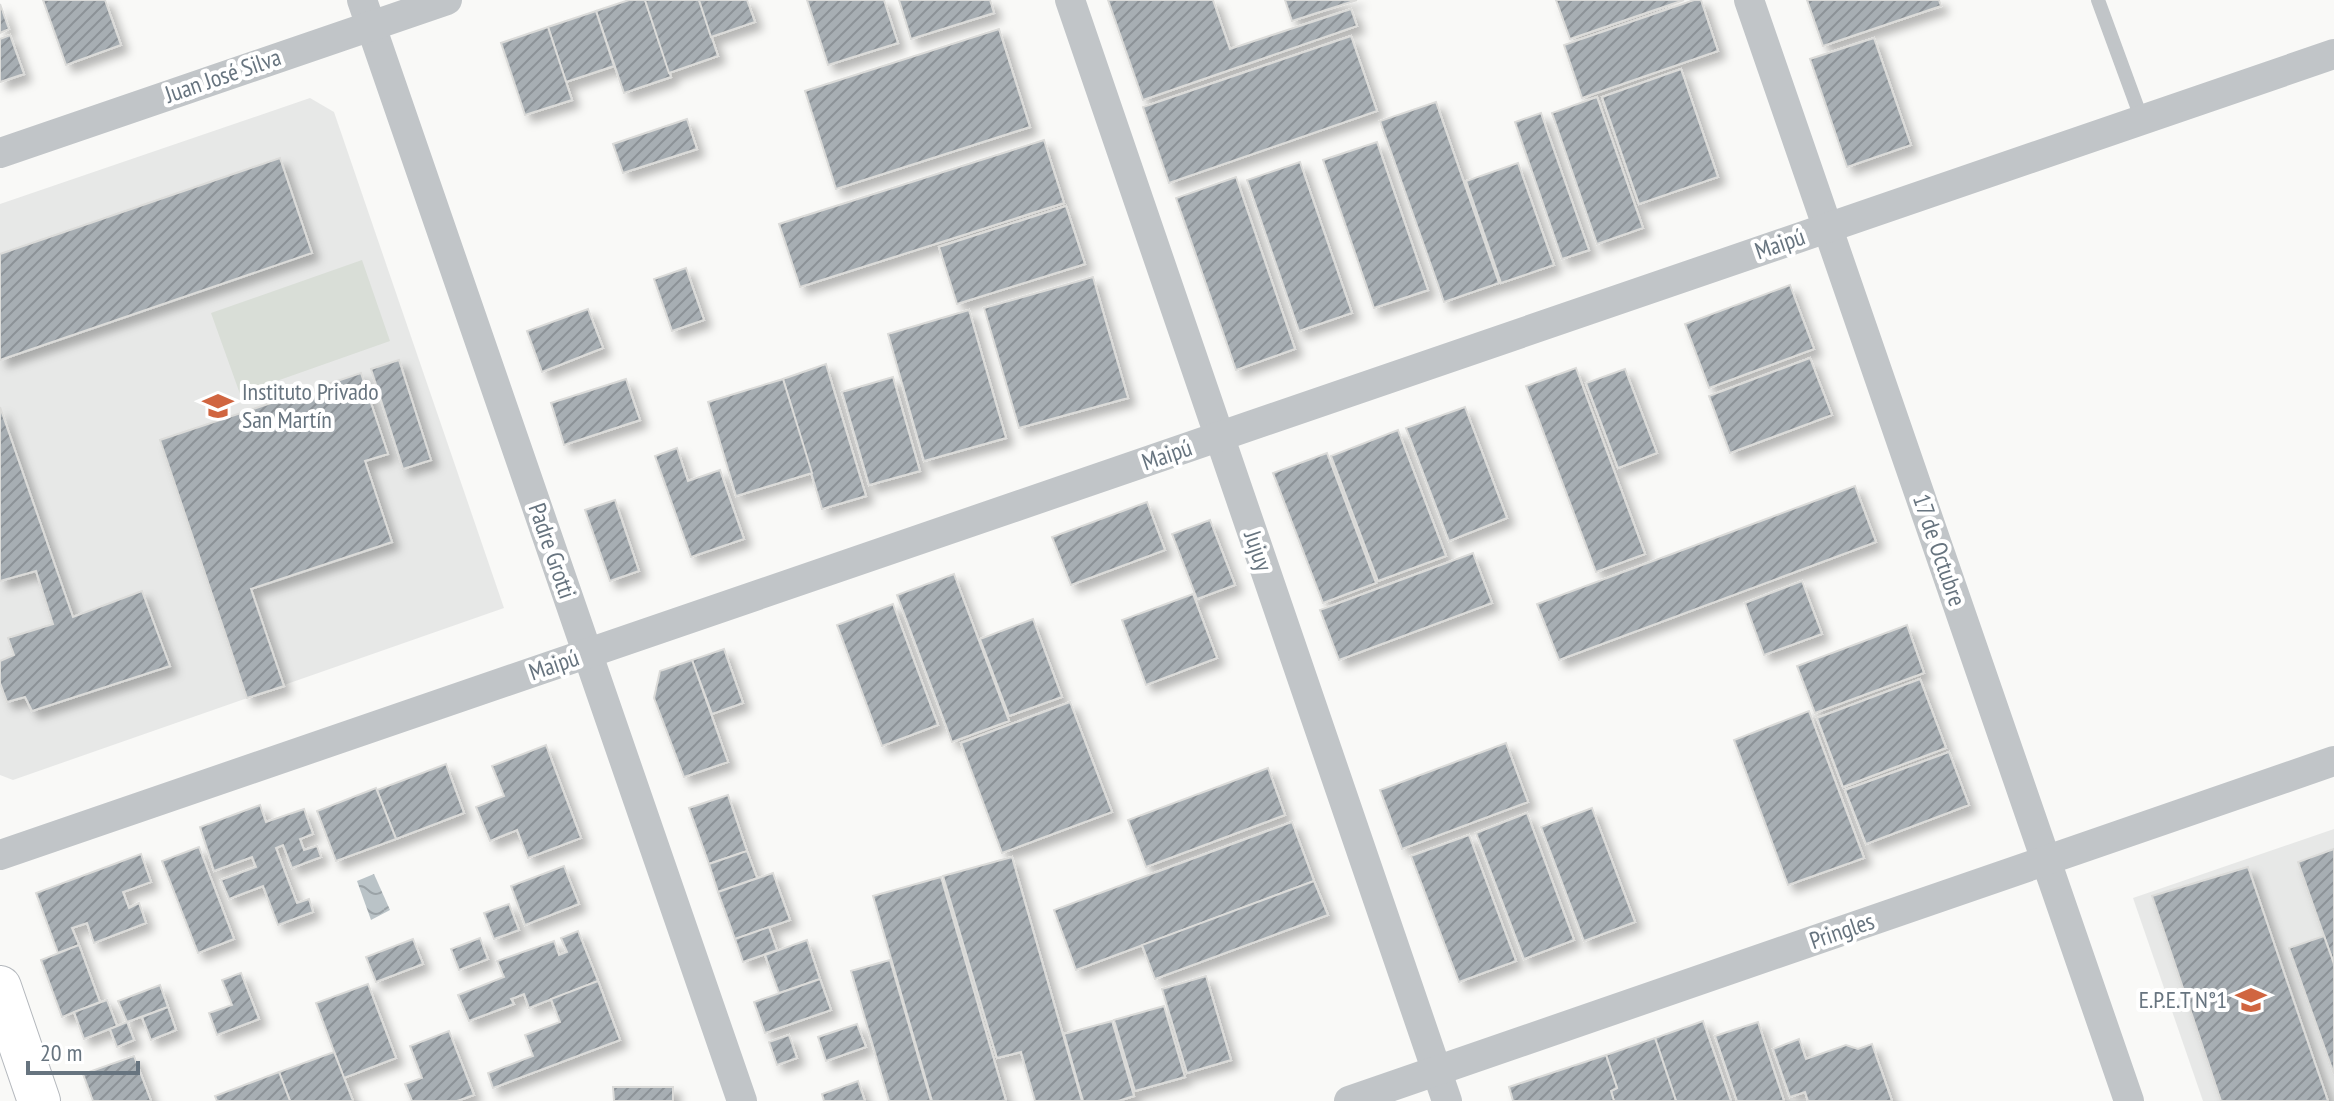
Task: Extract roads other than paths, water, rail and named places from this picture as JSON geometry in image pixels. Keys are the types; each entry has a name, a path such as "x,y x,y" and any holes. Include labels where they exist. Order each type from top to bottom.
{"main road":[{"path":"0,987 39,1101"}],"street":[{"name":"Juan José Silva","path":"0,153 367,13 447,0"},
{"name":"Jujuy","path":"1070,0 1442,1087"},
{"name":"17 de Octubre","path":"1749,0 2129,1101"},
{"name":"Padre Grotti","path":"367,13 742,1101"},
{"name":"Maipú","path":"0,855 2334,54"},
{"name":"Pringles","path":"1349,1101 1442,1087 2046,860 2334,761"}],"lane":[{"path":"2098,0 2142,120"}],"water":[{"path":"374,874 390,910 371,920 357,881"}],"place":[{"name":"Instituto Privado San Martín","path":"218,406"},
{"name":"E.P.E.T N°1","path":"2251,1000"}]}
